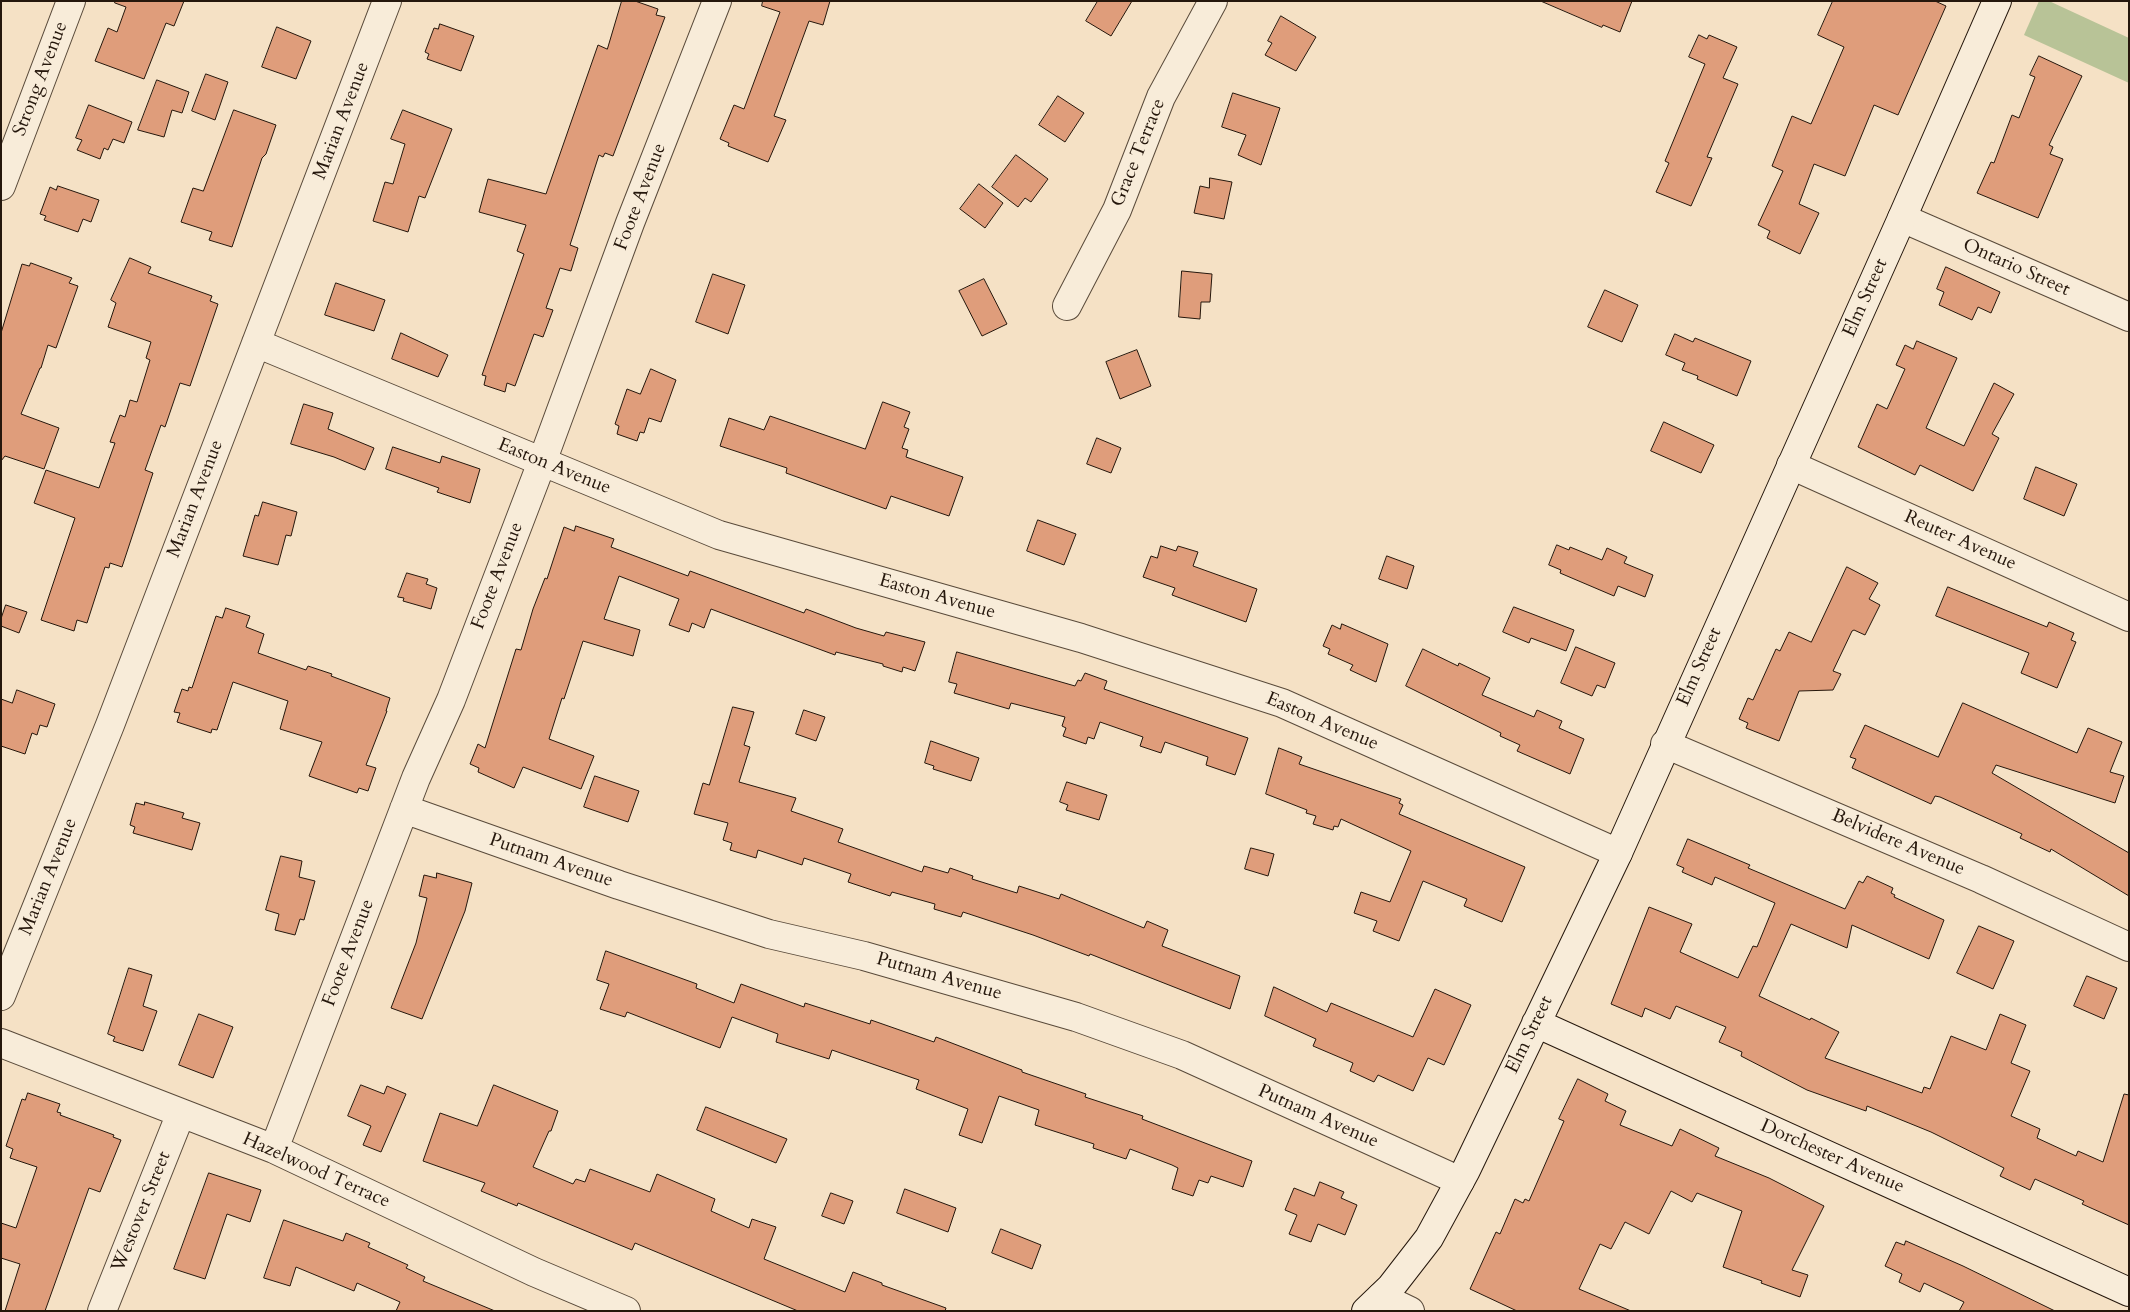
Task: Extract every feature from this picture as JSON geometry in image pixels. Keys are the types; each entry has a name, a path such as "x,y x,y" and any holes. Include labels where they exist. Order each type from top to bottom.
{"street":[{"name":"Strong Avenue","path":"1,186 71,1"},
{"name":"Marian Avenue","path":"1,996 110,726 387,1"},
{"name":"Foote Avenue","path":"274,1149 404,809 451,700 542,462 630,223 717,1"},
{"name":"Grace Terrace","path":"1067,306 1117,210 1161,97 1213,1"},
{"name":"Elm Street","path":"1373,1304 1391,1287 1429,1238 1460,1181 1618,853 1997,1"},
{"name":"Ontario Street","path":"1902,218 2129,317"},
{"name":"Easton Avenue","path":"256,343 719,535 1081,638 1282,703 1618,853"},
{"name":"Reuter Avenue","path":"1791,465 2129,617"},
{"name":"Belvidere Avenue","path":"1665,744 1981,879 2129,947"},
{"name":"Putnam Avenue","path":"404,809 619,885 769,934 864,956 1076,1017 1182,1055 1460,1181"},
{"name":"Dorchester Avenue","path":"1536,1024 2129,1292"},
{"name":"Hazelwood Terrace","path":"1,1043 274,1149 534,1272 626,1311"},
{"name":"Westover Street","path":"102,1311 181,1113"},
{"path":"1373,1304 1410,1311"}],"green space":[{"path":"2039,1 2049,1 2129,38 2129,83 2024,35"}],"building":[{"path":"115,1 184,1 174,26 166,23 144,79 95,61 108,28 117,32 126,7 115,3"},
{"path":"622,1 635,1 658,9 656,15 665,17 613,156 605,153 603,157 599,155 570,245 578,248 571,271 560,268 546,308 553,310 543,337 534,334 515,386 507,383 505,392 484,385 486,376 482,375 524,254 517,251 526,225 479,212 488,179 546,194 598,45 607,49"},
{"path":"763,1 830,1 823,25 809,21 774,116 786,120 768,162 728,146 729,143 720,139 734,105 744,109 780,12 762,6"},
{"path":"1098,1 1132,1 1111,36 1086,21"},
{"path":"1541,1 1632,1 1620,32 1603,25 1602,27"},
{"path":"1833,1 1935,1 1946,6 1898,115 1874,105 1845,176 1814,164 1799,204 1819,213 1800,254 1767,238 1770,231 1758,225 1783,171 1772,166 1792,116 1811,124 1844,47 1818,35"},
{"path":"1281,16 1316,37 1296,71 1265,55 1272,43 1268,41"},
{"path":"440,24 474,36 461,71 427,59 429,54 425,52 434,28 438,29"},
{"path":"277,27 311,41 296,79 262,67"},
{"path":"1699,35 1707,39 1709,35 1737,47 1723,78 1738,84 1707,157 1712,158 1691,206 1656,192 1669,163 1665,161 1705,64 1689,57"},
{"path":"2039,56 2082,76 2049,145 2053,147 2050,154 2063,159 2038,218 1977,193 1991,162 1994,163 2012,115 2019,118 2035,77 2030,75"},
{"path":"206,74 228,82 215,120 192,111"},
{"path":"157,80 189,92 182,113 172,110 164,137 138,130"},
{"path":"1233,93 1280,108 1261,165 1238,155 1246,135 1222,127"},
{"path":"1058,96 1084,113 1065,142 1039,125"},
{"path":"89,105 132,122 124,143 113,139 108,150 104,148 100,159 77,150 82,140 76,138"},
{"path":"234,110 276,125 266,154 262,158 232,247 209,240 212,232 181,222 193,188 203,191"},
{"path":"403,110 452,129 425,198 419,196 408,232 373,221 385,182 393,184 405,144 391,139"},
{"path":"1016,155 1048,179 1031,202 1025,198 1018,207 992,187"},
{"path":"1210,178 1232,182 1224,219 1194,213 1200,186 1209,188"},
{"path":"979,184 1003,203 985,228 960,209"},
{"path":"58,186 99,200 91,222 83,219 78,232 44,220 46,216 40,214 50,187 56,190"},
{"path":"130,258 151,267 148,273 212,296 210,301 218,304 190,386 180,383 165,427 161,425 145,470 153,473 122,567 110,563 109,568 105,567 87,623 77,620 74,631 41,620 75,518 34,503 46,470 99,488 115,443 110,442 120,415 125,417 130,400 137,402 150,360 146,358 151,342 108,327 116,303 111,300"},
{"path":"31,263 72,278 69,283 78,286 56,348 48,345 41,368 21,414 59,428 44,469 5,456 1,461 1,333 22,264 29,266"},
{"path":"1946,267 2000,292 1991,313 1978,307 1972,320 1939,305 1944,292 1937,289"},
{"path":"1182,271 1212,274 1210,302 1201,302 1200,319 1179,317"},
{"path":"713,274 745,285 728,334 696,322"},
{"path":"984,279 1007,324 982,336 959,291"},
{"path":"336,283 385,300 374,331 325,315"},
{"path":"1605,290 1638,305 1622,342 1588,327"},
{"path":"401,333 448,355 438,377 392,359"},
{"path":"1675,334 1693,342 1695,338 1751,361 1737,396 1697,379 1698,376 1682,370 1685,363 1666,355"},
{"path":"1917,341 1957,358 1926,428 1964,446 1994,383 2014,394 1992,434 1999,438 1973,491 1920,465 1915,475 1858,447 1877,404 1887,409 1905,369 1896,365 1905,345 1913,349"},
{"path":"1137,350 1151,386 1120,399 1106,362"},
{"path":"651,369 676,380 661,422 649,418 644,433 640,432 637,441 617,434 619,426 615,424 627,389 640,394"},
{"path":"883,402 910,412 904,427 909,429 902,448 908,450 906,457 963,477 949,516 891,496 886,509 786,473 787,468 720,446 729,418 764,430 770,416 865,449"},
{"path":"304,404 333,413 328,429 374,448 365,470 334,457 291,444"},
{"path":"1664,422 1714,445 1701,473 1651,451"},
{"path":"1097,438 1121,448 1111,473 1087,464"},
{"path":"393,447 440,463 442,456 480,469 470,503 437,492 439,488 386,469"},
{"path":"2036,467 2077,484 2064,516 2024,499"},
{"path":"263,502 297,512 291,536 286,535 278,565 243,556 255,515 258,516"},
{"path":"1038,520 1076,534 1064,565 1027,551"},
{"path":"576,526 614,539 611,547 688,576 690,571 804,613 806,609 856,628 884,636 886,632 925,642 915,671 903,667 902,672 883,666 883,664 836,652 835,655 711,609 704,628 692,623 689,632 669,625 679,599 619,576 604,619 640,630 633,656 583,641 549,739 594,756 581,789 523,767 514,788 478,772 479,768 470,764 478,744 485,748 516,649 521,650 533,609 545,578 547,579 564,527 574,531"},
{"path":"1557,545 1569,550 1570,547 1602,560 1607,548 1627,557 1624,563 1653,575 1645,597 1618,586 1614,596 1560,573 1561,570 1549,565"},
{"path":"1161,546 1176,551 1178,546 1198,552 1193,566 1257,589 1246,622 1172,595 1175,588 1143,577 1151,556 1157,558"},
{"path":"1387,556 1414,566 1407,589 1379,579"},
{"path":"1847,567 1878,583 1869,599 1880,605 1865,635 1854,630 1852,631 1833,671 1841,674 1833,690 1799,691 1779,741 1746,728 1748,723 1739,719 1748,698 1753,700 1776,649 1780,651 1789,632 1811,642"},
{"path":"407,573 428,579 426,584 437,588 431,609 403,601 404,598 398,597"},
{"path":"1948,587 2047,627 2049,622 2074,633 2071,640 2076,642 2057,688 2021,673 2029,653 1936,616"},
{"path":"6,605 27,612 19,633 1,626 1,619"},
{"path":"1514,607 1574,630 1566,651 1531,638 1529,643 1503,632"},
{"path":"226,608 250,616 246,627 264,634 258,653 306,670 308,666 332,674 331,676 390,698 387,711 366,765 376,768 368,791 359,788 357,793 309,776 322,742 280,729 288,701 233,682 217,730 212,729 211,733 177,722 180,713 174,712 182,689 188,691 189,687 192,688 216,616 222,618"},
{"path":"1342,624 1388,644 1376,682 1350,670 1353,665 1328,654 1330,649 1323,646 1332,625 1340,629"},
{"path":"1576,647 1615,663 1605,688 1597,685 1592,696 1561,683"},
{"path":"1423,649 1458,666 1459,663 1490,678 1482,695 1534,717 1537,710 1562,721 1559,728 1584,739 1570,774 1517,751 1520,745 1500,736 1501,733 1406,686"},
{"path":"957,652 1075,686 1078,680 1081,681 1085,673 1107,681 1104,689 1248,738 1235,775 1206,765 1208,757 1165,742 1161,753 1140,746 1143,737 1100,722 1094,739 1088,737 1086,744 1063,736 1066,728 1062,726 1065,717 1011,703 1009,709 954,693 957,684 949,682"},
{"path":"17,690 55,704 47,727 40,725 37,735 32,733 25,754 1,746 1,699 12,703"},
{"path":"1963,703 2077,753 2088,728 2122,742 2110,772 2124,776 2115,803 1996,765 1992,773 2129,853 2129,896 2051,849 2050,852 2020,838 2022,834 1940,797 1935,796 1931,804 1852,768 1856,759 1850,757 1865,725 1938,757"},
{"path":"733,707 754,712 744,745 750,747 739,782 796,798 791,811 843,829 838,842 922,872 924,866 948,873 950,868 973,876 972,879 1017,893 1019,886 1059,899 1061,894 1144,928 1147,921 1168,930 1162,946 1240,976 1230,1009 1090,954 1089,956 1033,935 963,912 961,917 934,909 935,904 892,892 890,896 848,882 851,874 804,858 802,865 758,850 756,858 730,850 732,843 723,840 728,823 694,814 703,783 709,785"},
{"path":"804,710 825,717 816,741 796,734"},
{"path":"931,741 979,758 971,781 933,769 934,766 925,763"},
{"path":"1279,748 1302,757 1299,764 1401,799 1399,803 1403,805 1399,814 1525,867 1502,922 1464,906 1467,899 1423,881 1399,941 1373,931 1377,921 1354,913 1361,892 1390,902 1411,851 1341,819 1338,827 1334,826 1333,830 1313,824 1316,816 1306,813 1307,810 1266,794"},
{"path":"595,776 639,791 628,822 584,807"},
{"path":"1067,782 1107,795 1099,820 1066,810 1068,805 1060,802"},
{"path":"145,802 184,813 182,818 200,823 192,850 133,833 135,827 130,825 136,803 144,805"},
{"path":"1688,839 1750,865 1748,868 1845,909 1859,881 1863,883 1867,876 1893,888 1891,893 1895,895 1894,897 1944,920 1929,959 1852,925 1847,948 1791,924 1759,996 1839,1032 1825,1058 1922,1093 1924,1087 1930,1089 1951,1036 1986,1050 2000,1014 2026,1025 2011,1063 2030,1071 2011,1116 2040,1129 2037,1138 2076,1156 2078,1151 2103,1162 2124,1094 2129,1095 2129,1225 2082,1204 2084,1201 2035,1179 2030,1190 2000,1176 2004,1168 1931,1132 1867,1106 1866,1111 1807,1090 1741,1056 1742,1052 1719,1042 1726,1027 1676,1006 1670,1019 1645,1008 1642,1017 1611,1004 1649,907 1692,924 1680,952 1738,978 1753,946 1757,947 1775,903 1715,877 1712,885 1682,872 1684,868 1677,865"},
{"path":"1251,848 1274,854 1268,876 1245,869"},
{"path":"281,856 302,861 299,877 315,881 304,920 300,919 295,935 275,930 279,914 266,910"},
{"path":"437,873 472,883 465,911 422,1019 391,1008 416,943 427,898 419,896 424,875 436,878"},
{"path":"1979,926 2014,941 1993,989 1957,973"},
{"path":"606,951 697,984 696,988 734,1003 741,984 804,1007 805,1003 870,1024 871,1020 934,1042 936,1037 1022,1070 1022,1072 1086,1094 1085,1097 1143,1116 1142,1119 1252,1161 1243,1187 1211,1176 1208,1183 1199,1180 1193,1196 1172,1189 1178,1168 1130,1149 1126,1159 1093,1148 1094,1144 1035,1125 1039,1110 999,1096 982,1143 959,1135 968,1109 916,1089 919,1080 832,1050 829,1059 776,1042 778,1034 732,1017 720,1048 627,1012 625,1017 600,1009 609,984 597,980"},
{"path":"129,968 152,975 143,1006 157,1011 143,1051 113,1041 115,1037 108,1034"},
{"path":"2087,976 2117,988 2104,1019 2074,1006"},
{"path":"1274,987 1327,1012 1331,1003 1413,1037 1435,989 1471,1005 1444,1065 1428,1058 1413,1091 1378,1075 1374,1082 1350,1071 1353,1063 1313,1046 1316,1039 1265,1016"},
{"path":"199,1014 233,1027 213,1078 179,1065"},
{"path":"1578,1079 1608,1094 1605,1101 1626,1111 1620,1125 1672,1146 1680,1129 1719,1148 1715,1156 1769,1178 1824,1206 1792,1270 1808,1275 1800,1297 1723,1267 1742,1211 1697,1193 1692,1202 1671,1191 1649,1234 1625,1222 1611,1249 1600,1244 1579,1289 1631,1311 1517,1311 1470,1289 1496,1232 1500,1234 1515,1199 1523,1203 1525,1199 1529,1201 1564,1121 1559,1119"},
{"path":"361,1085 384,1094 387,1086 406,1094 381,1152 363,1145 371,1126 348,1116"},
{"path":"494,1085 558,1111 551,1131 549,1131 533,1167 573,1184 576,1179 585,1182 590,1169 650,1192 657,1174 715,1199 711,1211 749,1228 752,1219 776,1227 764,1259 845,1292 853,1272 882,1283 882,1285 946,1308 945,1311 798,1311 635,1243 632,1250 518,1203 517,1206 481,1191 485,1183 423,1161 440,1113 477,1126"},
{"path":"28,1093 60,1104 57,1112 61,1113 60,1115 114,1135 113,1137 121,1140 100,1192 89,1188 45,1311 5,1311 20,1264 1,1258 1,1223 16,1228 37,1167 10,1158 13,1149 6,1146 22,1099 25,1100"},
{"path":"706,1107 787,1139 776,1163 697,1130"},
{"path":"209,1173 261,1190 250,1222 227,1214 205,1279 174,1269"},
{"path":"1320,1182 1344,1192 1341,1198 1357,1205 1345,1235 1318,1224 1311,1242 1289,1234 1297,1215 1285,1210 1294,1188 1314,1196"},
{"path":"905,1189 956,1208 948,1232 897,1213"},
{"path":"831,1193 853,1201 844,1224 822,1216"},
{"path":"284,1220 343,1241 346,1233 370,1243 368,1247 408,1265 406,1268 425,1277 423,1281 495,1311 396,1311 400,1302 357,1283 354,1291 296,1267 290,1286 264,1278"},
{"path":"1001,1229 1041,1245 1032,1269 992,1253"},
{"path":"1906,1241 1963,1266 2055,1311 1959,1311 1964,1302 1924,1283 1920,1292 1899,1282 1902,1274 1885,1266 1896,1242 1904,1245"}]}
